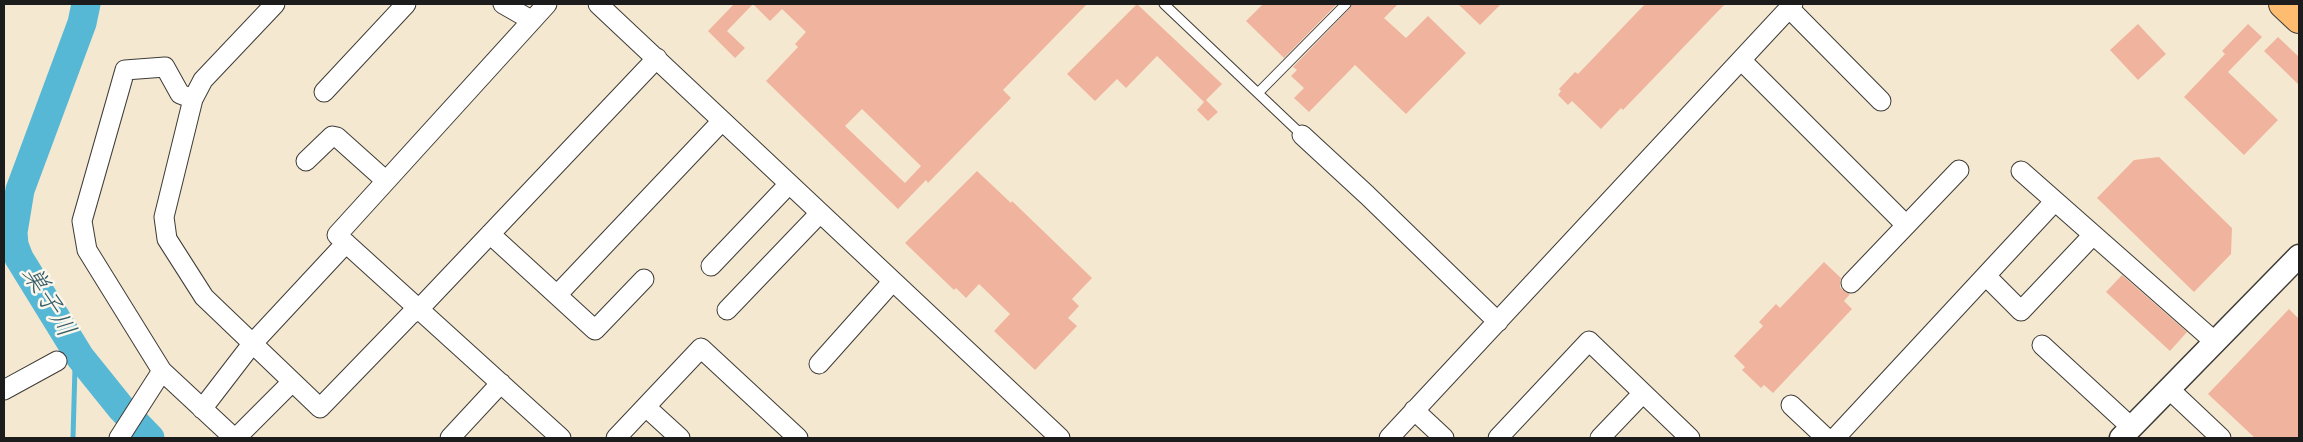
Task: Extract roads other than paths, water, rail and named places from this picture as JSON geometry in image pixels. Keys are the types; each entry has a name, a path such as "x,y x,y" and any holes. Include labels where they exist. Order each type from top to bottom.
{"highway":[{"path":"2283,4 2299,19"}],"street":[{"path":"275,4 203,80 193,99 164,217 167,238 204,297 320,408 410,315 420,308 657,58"},
{"path":"324,92 406,4"},
{"path":"503,4 531,20"},
{"path":"547,4 337,235 420,308 561,438"},
{"path":"598,4 657,58 721,122 1060,438"},
{"path":"1389,438 1742,61 1791,6 1881,101"},
{"path":"1742,61 1906,225"},
{"path":"193,99 180,94 165,67 125,70 82,221 87,250 162,371 235,438 292,382"},
{"path":"557,295 721,122"},
{"path":"1302,135 1498,322"},
{"path":"306,161 332,136 337,137 385,180"},
{"path":"1851,283 1959,170"},
{"path":"2021,171 2215,342"},
{"path":"711,266 789,184"},
{"path":"1835,438 2055,201"},
{"path":"727,310 820,213"},
{"path":"490,234 595,330 644,279"},
{"path":"1986,276 2021,311 2093,235"},
{"path":"202,409 252,344 346,243"},
{"path":"2042,345 2126,433 2299,256"},
{"path":"819,364 893,281"},
{"path":"1498,438 1588,341 1690,438"},
{"path":"616,438 701,348 798,438"},
{"path":"4,390 57,361"},
{"path":"122,434 162,371"},
{"path":"450,438 501,383"},
{"path":"2169,388 2221,438"},
{"path":"1600,438 1643,393"},
{"path":"1791,404 1826,438"},
{"path":"646,407 680,438"},
{"path":"1414,410 1444,438"}],"lane":[{"path":"1164,4 1302,135"},
{"path":"1258,93 1346,4"}],"waterway":[{"name":"巣子川","path":"86,4 82,23 20,190 13,232 14,245 19,258 80,357 121,408 150,438"},
{"path":"73,438 75,367 80,357"}]}
